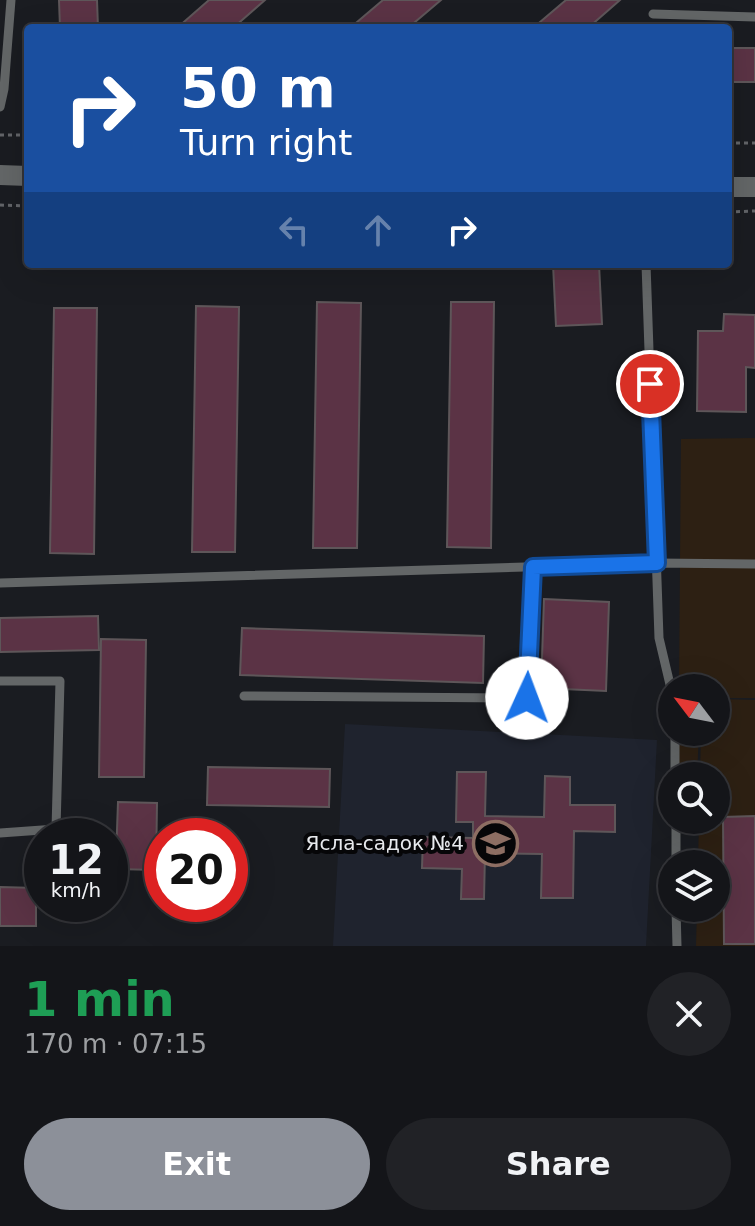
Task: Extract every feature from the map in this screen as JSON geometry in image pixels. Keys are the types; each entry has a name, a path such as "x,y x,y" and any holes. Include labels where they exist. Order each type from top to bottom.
{"street":[{"path":"0,175 24,176"},
{"path":"732,187 755,187"}],"lane":[{"path":"0,107 11,0"},
{"path":"653,14 755,17"},
{"path":"646,268 659,638 668,674"},
{"path":"0,583 657,563 755,564"},
{"path":"244,696 527,698 533,567"},
{"path":"0,681 60,681 56,829 0,833"},
{"path":"676,922 677,946"}],"path":[{"path":"0,135 24,135"},
{"path":"732,143 755,143"},
{"path":"0,205 24,206"},
{"path":"732,212 755,211"}],"shaded area":[{"path":"755,438 755,698 730,698 730,674 679,674 681,439"},
{"path":"730,699 755,700 755,946 696,946 697,922 730,922 730,850 698,850 699,834 730,834 730,762 700,762 701,746 730,746"},
{"name":"Ясла-садок №4","path":"345,724 657,740 646,946 333,946"},
{"path":"678,746 698,746 698,762 678,762"}],"building":[{"path":"59,0 97,0 98,24 60,24"},
{"path":"209,0 265,0 238,24 182,24"},
{"path":"383,0 441,0 413,24 355,24"},
{"path":"566,0 620,0 593,24 538,24"},
{"path":"732,48 755,48 755,82 732,82"},
{"path":"553,268 599,268 602,324 556,326"},
{"path":"317,302 361,303 357,548 313,548"},
{"path":"451,302 494,302 491,548 447,547"},
{"path":"196,306 239,307 235,552 192,552"},
{"path":"54,308 97,308 94,554 50,553"},
{"path":"724,314 755,315 755,368 746,367 746,412 697,411 698,331 723,331"},
{"path":"544,599 609,602 606,691 541,688"},
{"path":"98,616 99,650 0,652 0,618"},
{"path":"242,628 484,636 483,683 240,675"},
{"path":"101,639 146,640 144,777 99,777"},
{"path":"208,767 330,769 329,807 207,805"},
{"path":"457,772 486,772 485,816 544,817 545,776 570,777 570,805 615,805 615,832 574,831 573,898 541,898 542,854 485,853 484,899 461,899 462,869 422,868 423,837 473,838 473,822 456,822"},
{"path":"118,802 157,803 157,818 144,818 144,870 128,869 128,818 117,818"},
{"path":"755,816 755,944 724,944 724,922 730,922 730,850 723,850 723,834 730,834 730,817"},
{"path":"0,887 24,888 24,922 36,922 36,926 0,926"}],"place":[{"name":"Ясла-садок №4","path":"495,843"}],"route":[{"path":"527,698 533,567 657,563 650,384"}]}
